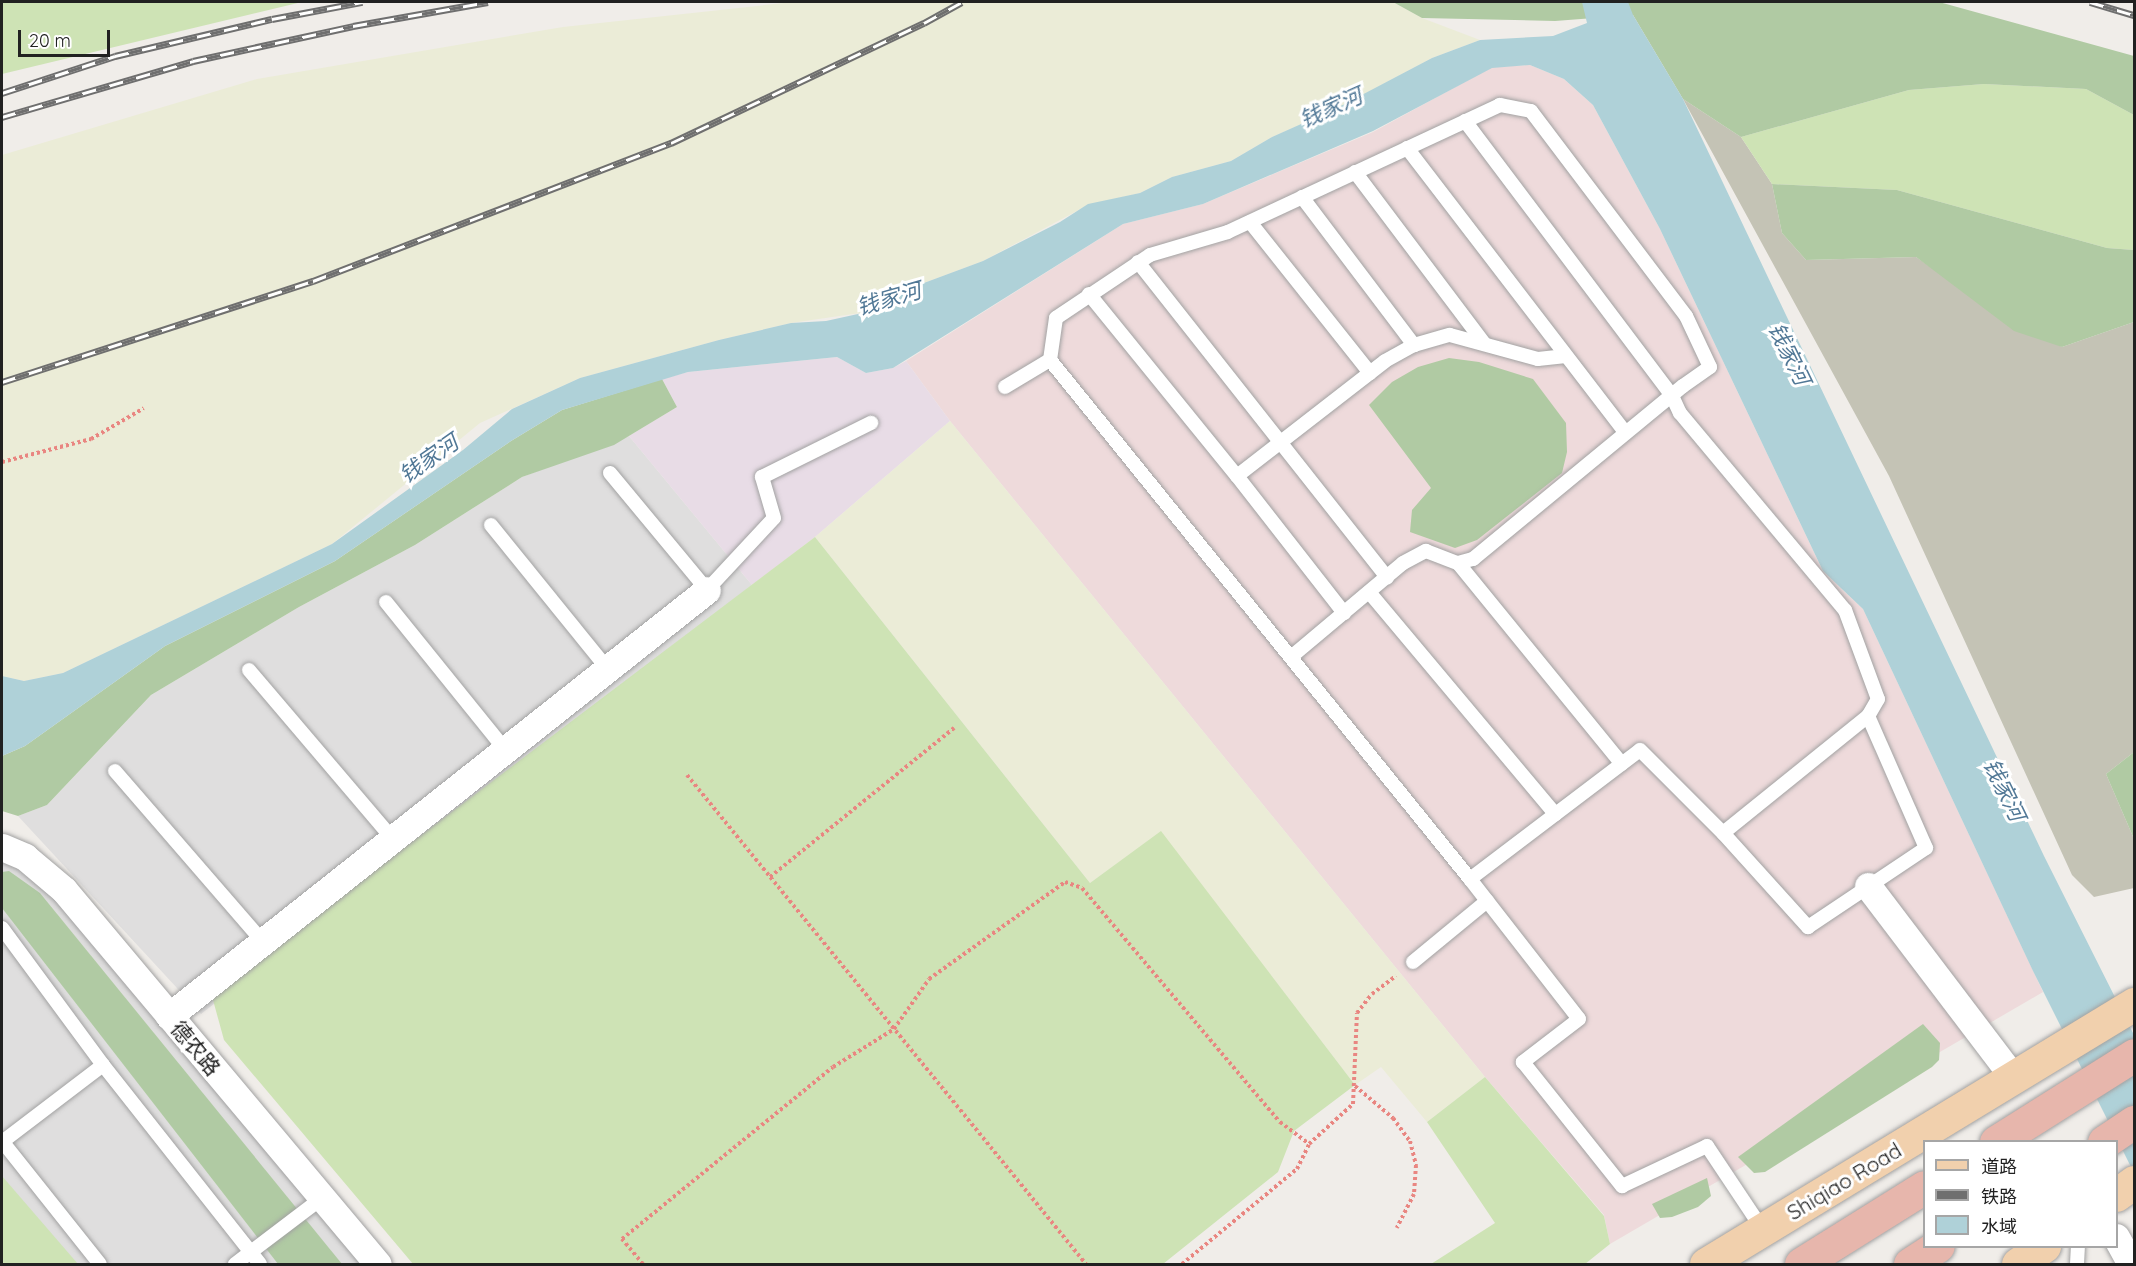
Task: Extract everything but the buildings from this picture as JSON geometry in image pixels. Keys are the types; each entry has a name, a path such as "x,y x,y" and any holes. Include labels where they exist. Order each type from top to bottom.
{"highway":[{"path":"1999,1140 2134,1054"},
{"path":"2107,1140 2134,1122"},
{"path":"1801,1264 1923,1188"},
{"path":"1910,1264 1935,1248"}],"main road":[{"name":"Shiqiao Road","path":"1706,1264 2134,1004"},
{"path":"2118,1194 2134,1182"},
{"path":"2018,1264 2041,1248"}],"street":[{"path":"169,1016 504,748 707,590"},
{"name":"德农路","path":"2,847 25,857 64,890 378,1264"},
{"path":"1868,886 2027,1070"},
{"path":"2118,1241 2131,1264"}],"lane":[{"path":"1291,657 1403,563 1425,551 1458,562 1473,560 1626,433 1710,367 1686,316 1531,111 1500,105 1228,232 1150,255 1056,318 1050,360 1470,879 1579,1019 1523,1062 1622,1186 1707,1146 1763,1230"},
{"path":"1465,121 1672,396 1680,413 1845,610 1878,699 1868,716 1723,833"},
{"path":"1407,148 1626,433"},
{"path":"1355,172 1484,343"},
{"path":"1302,198 1414,345"},
{"path":"1250,222 1370,373"},
{"path":"1138,262 1387,577"},
{"path":"1089,294 1237,476 1344,613"},
{"path":"1237,476 1370,373 1414,345 1450,335 1538,359 1566,356"},
{"path":"1005,387 1050,360"},
{"path":"610,473 707,590 774,518 762,477 871,423"},
{"path":"491,525 607,668"},
{"path":"1458,562 1622,764"},
{"path":"1369,592 1555,814"},
{"path":"386,602 504,748"},
{"path":"249,670 392,838"},
{"path":"1470,879 1640,750 1723,833 1808,927 1926,848 1868,716"},
{"path":"115,771 262,941"},
{"path":"1413,962 1487,901"},
{"path":"2,928 103,1065 260,1264"},
{"path":"100,1264 2,1142 103,1065"},
{"path":"235,1264 322,1198"},
{"path":"2077,1264 2078,1248"}],"path":[{"path":"2,462 92,440 144,408"},
{"path":"770,877 954,728"},
{"path":"687,775 1086,1264"},
{"path":"643,1264 622,1239 833,1067 894,1029 929,979 1065,882 1082,888 1280,1122 1309,1144"},
{"path":"1182,1264 1297,1169 1309,1144 1353,1104 1357,1013 1372,994 1413,962"},
{"path":"1355,1085 1393,1118 1410,1141 1416,1165 1414,1194 1397,1228"}],"shaded area":[{"path":"1530,65 1564,79 1593,105 1660,229 1823,571 1863,609 2043,992 1610,1244 1604,1215 1485,1077 950,421 906,361 1123,224 1203,204 1373,132 1492,67"},
{"path":"1683,99 1741,137 1772,184 1782,233 1806,260 1916,257 1952,282 2062,347 2134,322 2134,752 2106,774 2134,839 2134,888 2094,897 2072,875 1889,476"},
{"path":"837,357 866,373 893,368 906,361 950,421 815,537 752,585 629,436 677,407 662,379 688,372"},
{"path":"629,436 752,585 201,1014 18,816 47,805 151,695 299,607 415,545 522,477"},
{"path":"2,860 6,860 52,893 361,1264 2,1264"}],"green space":[{"path":"2,2 302,2 2,74"},
{"path":"793,2 1393,2 1422,18 1480,40 1432,58 1338,108 1272,137 1231,161 1172,177 1140,193 1088,205 983,261 897,293 867,312 791,323 580,378 480,423 332,544 63,673 24,681 2,676 2,155 257,79 563,27"},
{"path":"1393,2 1939,2 2134,56 2134,115 2086,89 1984,84 1909,90 1741,137 1683,99 1633,15 1555,21 1422,18"},
{"path":"1984,84 2086,89 2134,115 2134,250 2107,248 1897,190 1772,184 1741,137 1909,90"},
{"path":"1772,184 1897,190 2107,248 2134,250 2134,322 2062,347 2014,331 1916,257 1806,260 1782,233"},
{"path":"1449,358 1479,362 1533,379 1566,423 1567,452 1562,473 1477,540 1455,548 1410,532 1412,510 1431,488 1369,405 1392,382 1418,367"},
{"path":"662,379 677,407 614,445 522,477 415,545 299,607 151,695 47,805 18,816 2,811 2,756 25,746 165,646 335,561 511,441 562,410"},
{"path":"950,421 1485,1077 1427,1122 1381,1067 1355,1085 1161,832 1090,883 815,537"},
{"path":"815,537 1090,883 1161,831 1355,1085 1294,1131 1278,1172 1163,1264 413,1264 224,1040 213,1000 231,979"},
{"path":"2134,752 2134,839 2106,774"},
{"path":"9,871 40,893 342,1264 278,1264 2,908 2,872"},
{"path":"1923,1024 1940,1043 1939,1060 1932,1067 1765,1172 1754,1173 1738,1157"},
{"path":"1485,1077 1604,1216 1610,1244 1585,1264 1431,1264 1495,1223 1427,1122"},
{"path":"2,1176 78,1264 2,1264"},
{"path":"1707,1178 1711,1196 1698,1207 1672,1217 1660,1218 1652,1204"}],"water":[{"name":"钱家河","path":"1582,2 1628,2 1633,15 1683,99 2044,856 2134,1035 2134,1173 2033,971 1863,609 1823,571 1660,229 1593,105 1564,79 1530,65 1492,68 1373,131 1203,204 1123,224 893,368 866,373 837,357 688,372 562,410 511,441 335,561 165,646 25,746 2,756 2,676 24,681 63,673 332,544 463,450 512,409 580,378 719,340 791,323 826,321 867,312 897,293 983,261 1060,222 1088,204 1140,193 1172,177 1231,161 1272,137 1337,108 1432,58 1480,40 1553,36 1587,23"}],"railway":[{"path":"2,93 115,56 272,19 362,2"},
{"path":"2,117 193,61 353,26 488,2"},
{"path":"2,382 313,281 671,143 924,23 962,2"},
{"path":"2090,2 2134,15"}]}
